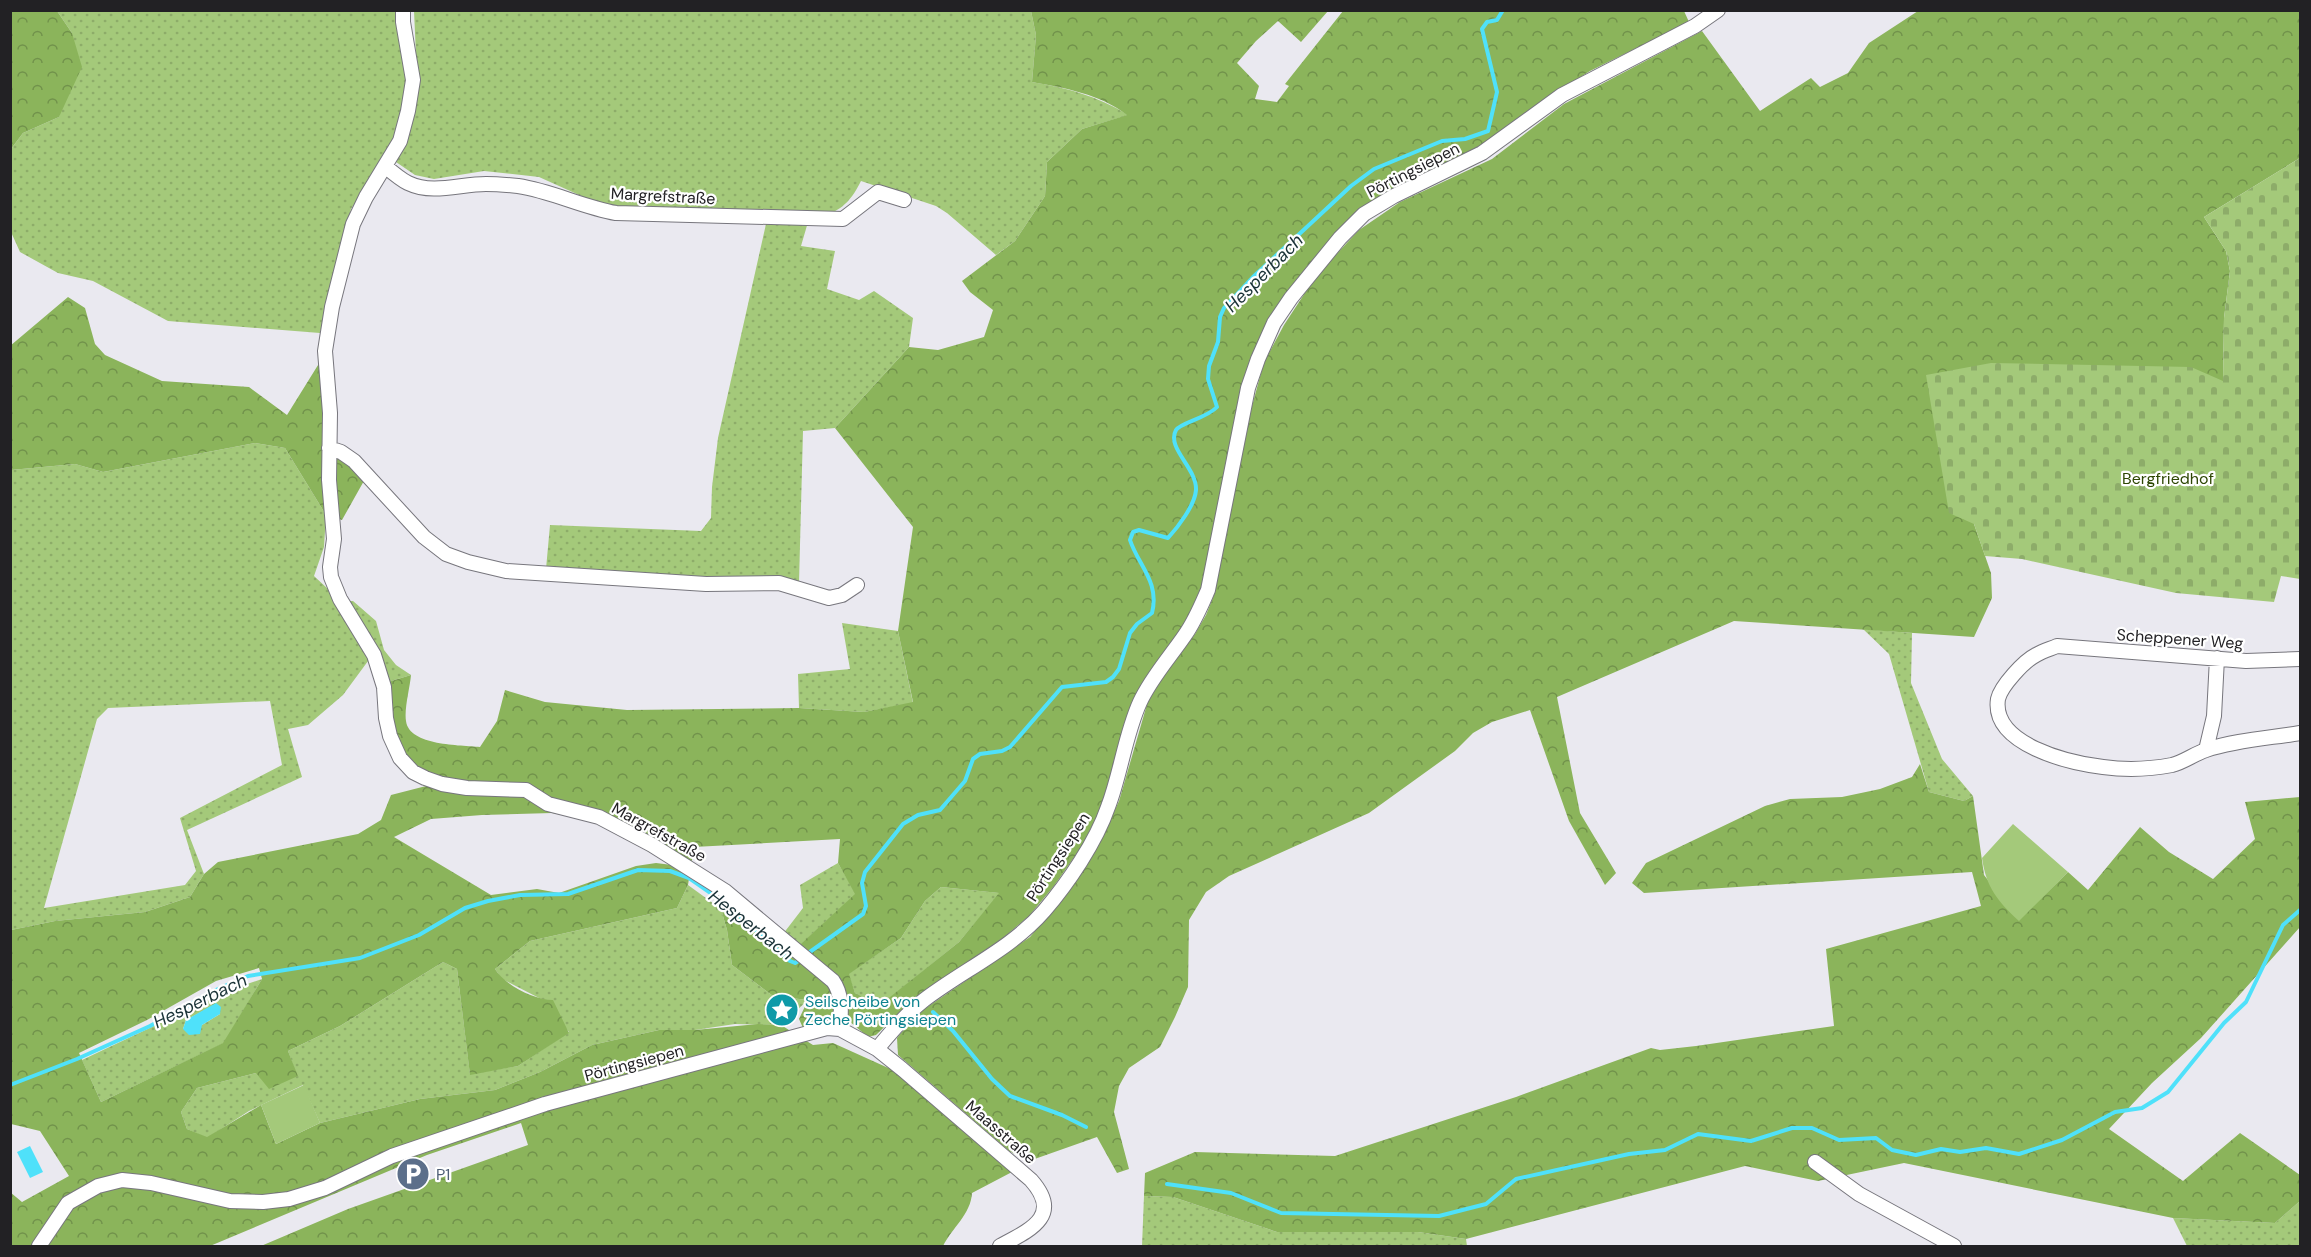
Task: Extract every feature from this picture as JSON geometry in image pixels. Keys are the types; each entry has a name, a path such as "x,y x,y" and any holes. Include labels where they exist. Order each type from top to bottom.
{"street":[{"name":"Margrefstraße","path":"403,10 413,80 408,111 400,141 353,224 332,307 325,351 330,412 329,480 334,538 331,577 340,599 374,655 384,687 390,736 400,758 414,772 442,784 467,788 519,788 534,793 548,804 599,817 707,879 725,891 836,986 841,1008 840,1029"},
{"name":"Pörtingsiepen","path":"877,1050 896,1025 923,1000 1012,940 1032,922 1060,890 1096,835 1108,807 1139,704 1148,686 1187,633 1208,590 1248,388 1274,323 1298,289 1340,238 1364,214 1394,196 1482,153 1562,94 1695,26 1718,10"},
{"name":"Margrefstraße","path":"386,166 407,183 424,188 441,189 485,184 518,186 554,194 590,208 616,213 843,219 878,192 904,200"},
{"path":"329,448 341,452 354,461 423,537 446,554 468,562 506,571 706,584 779,583 829,597 842,596 856,585"},
{"name":"Scheppener Weg","path":"2206,750 2174,764 2140,768 2104,767 2052,755 2034,749 2019,740 2006,727 1998,711 1999,697 2004,684 2035,655 2057,646 2246,661 2301,659"},
{"path":"2217,658 2214,716 2206,750 2301,733"},
{"name":"Pörtingsiepen","path":"39,1246 68,1203 98,1186 122,1180 151,1183 230,1201 263,1202 289,1199 325,1188 392,1156 545,1104 827,1028 840,1029"},
{"path":"840,1029 877,1050"},
{"name":"Maasstraße","path":"877,1050 902,1068 1041,1190 1045,1203 1044,1213 1039,1222 1000,1246"},
{"path":"1815,1162 1859,1194 1954,1246"}],"green space":[{"path":"11,10 57,11 72,33 82,67 59,117 23,133 11,149"},
{"path":"57,11 396,11 396,24 407,66 401,121 386,156 351,209 320,333 168,321 93,281 58,273 20,252 11,232 11,149 23,133 59,117 72,33"},
{"path":"414,11 1031,11 1036,35 1032,82 1082,94 1128,115 1082,129 1047,162 1045,196 1015,241 996,255 936,206 861,181 847,202 827,215 621,208 588,199 539,177 484,171 434,179 415,175 396,162 412,118 417,77"},
{"path":"1031,11 1328,11 1301,42 1278,21 1237,63 1259,86 1255,99 1277,102 1289,86 1285,84 1343,11 1684,11 1689,22 1590,71 1529,110 1484,144 1400,185 1365,207 1336,234 1295,282 1269,320 1201,592 1186,624 1146,679 1101,808 1082,846 1054,886 1029,916 1002,939 929,988 876,1035 868,1037 849,1021 833,1021 803,1028 799,1019 808,1000 773,996 732,965 727,930 721,909 746,915 791,953 855,894 838,863 840,839 694,847 688,885 677,908 530,941 495,969 513,986 537,997 553,1000 569,1033 518,1066 470,1075 457,969 443,962 340,1026 288,1051 298,1076 269,1089 256,1073 197,1088 181,1112 187,1129 207,1137 261,1105 276,1144 320,1123 420,1099 495,1090 540,1072 592,1045 659,1030 695,1030 758,1024 781,1025 813,1045 833,1043 895,1071 1012,1172 972,1193 965,1214 943,1246 261,1246 348,1209 528,1145 521,1123 427,1155 210,1246 11,1246 10,1192 22,1202 69,1176 40,1131 11,1124 11,930 55,921 145,912 190,897 204,874 218,862 358,834 381,820 391,795 430,785 403,755 391,732 388,682 411,675 406,704 406,721 409,729 416,735 437,743 480,747 497,721 505,690 545,702 627,710 799,708 864,712 913,702 898,631 913,527 835,428 909,347 938,350 984,337 993,310 970,292 962,281 1015,241 1045,196 1047,162 1082,129 1127,115 1094,97 1032,82 1036,35","holes":["552,813 600,822 672,865 656,863 636,866 559,893 537,889 491,895 394,837 431,819","941,887 999,893 959,942 880,1005 855,993 849,974 901,938 925,901","259,968 262,979 223,1043 101,1102 79,1053 147,1020 216,981"]},
{"path":"1918,11 2300,11 2300,158 2204,217 2226,251 2230,271 2224,318 2223,382 1974,524 1991,573 1992,598 1974,637 1734,621 1557,697 1580,813 1616,873 1605,885 1569,821 1530,710 1492,722 1473,733 1455,751 1369,813 1229,876 1206,892 1189,920 1188,987 1160,1047 1129,1068 1119,1086 1114,1112 1129,1169 1117,1173 1097,1137 1029,1161 1009,1151 898,1055 897,1038 917,1014 1030,937 1066,894 1101,840 1119,801 1150,694 1195,634 1214,595 1252,406 1264,362 1284,325 1316,276 1359,230 1400,202 1492,159 1564,104 1702,31 1760,111 1811,78 1820,87 1848,73 1869,43"},
{"name":"Bergfriedhof","path":"2300,158 2300,579 2281,576 2274,602 2176,593 2022,559 1985,556 1974,524 1949,513 1926,375 1991,363 2191,367 2223,381 2224,318 2230,271 2226,251 2204,217"},
{"path":"773,221 808,222 801,246 835,251 827,289 859,300 874,291 913,318 909,347 835,428 803,431 799,583 782,578 546,569 550,525 701,531 711,518 718,438 766,224"},
{"path":"68,297 85,308 95,344 105,355 162,381 249,387 287,415 323,357 326,414 323,453 345,460 365,479 342,520 326,515 285,448 255,443 103,472 75,464 11,470 10,346"},
{"path":"255,443 285,448 326,515 324,547 314,576 328,589 371,657 343,695 308,725 288,729 302,777 187,830 204,874 190,897 145,912 55,921 11,930 11,470 75,464 103,472","holes":["270,701 282,765 180,818 196,871 185,885 44,908 97,719 108,708"]},
{"path":"348,601 353,601 376,621 384,650 396,665 411,675 388,682"},
{"path":"842,623 898,631 913,703 864,712 799,708 798,674 850,669"},
{"path":"1863,629 1912,633 1911,683 1942,759 1973,796 1964,801 1929,792 1889,654"},
{"path":"1920,764 1929,792 1964,801 1973,796 1984,875 2019,920 2068,872 2088,890 2140,827 2169,852 2213,879 2255,839 2245,802 2300,797 2300,927 2201,1038 2152,1083 2109,1129 2183,1181 2240,1133 2300,1175 2300,1201 2275,1223 2173,1218 1904,1163 1818,1181 1745,1166 1466,1239 1418,1232 1277,1232 1173,1197 1144,1196 1145,1173 1195,1152 1335,1156 1516,1097 1651,1048 1660,1050 1696,1046 1834,1026 1826,949 1981,906 1972,872 1644,893 1632,883 1646,863 1765,806 1790,799 1842,797 1880,789 1912,777"},
{"path":"2013,824 2068,872 2019,921 1994,893 1982,858"},
{"path":"838,863 856,894 799,946 783,934 803,908 800,885"},
{"path":"688,885 721,909 727,930 732,965 773,996 808,1000 781,1025 735,1024 695,1030 659,1030 592,1045 540,1072 495,1090 420,1099 320,1123 303,1085 249,1111 207,1138 187,1129 181,1112 197,1088 256,1073 297,1076 288,1051 340,1026 443,962 457,969 470,1074 518,1066 569,1032 543,1000 502,979 495,969 530,941 677,908"},
{"path":"941,887 1000,893 959,942 880,1006 855,993 848,974 901,938 925,901"},
{"path":"262,979 224,1043 101,1102 82,1060 232,989","holes":["216,1004 220,1014 202,1025 183,1029 186,1020"]},
{"path":"304,1085 320,1123 276,1144 261,1105"},
{"path":"1144,1196 1173,1197 1277,1232 1418,1232 1466,1239 1467,1246 1142,1246"},
{"path":"2300,1201 2300,1246 2187,1246 2173,1218 2275,1223"}],"water":[{"path":"216,1003 221,1007 220,1014 202,1025 200,1034 189,1035 183,1029 186,1020"},
{"path":"30,1146 43,1172 30,1178 17,1152"}],"waterway":[{"name":"Hesperbach","path":"807,954 863,914 866,906 862,883 865,872 903,824 918,815 940,810 965,781 973,759 980,754 1002,751 1010,747 1062,687 1106,682 1119,669 1130,633 1137,624 1152,613 1154,602 1151,583 1130,540 1133,532 1139,530 1168,538 1193,502 1195,482 1178,451 1174,437 1178,427 1217,407 1208,379 1209,366 1218,342 1220,317 1224,308 1253,277 1351,186 1374,169 1442,141 1465,139 1488,131 1497,92 1482,29 1487,22 1497,20 1503,10"},
{"name":"Hesperbach","path":"10,1085 77,1059 150,1026 220,988 248,976 360,958 419,935 465,908 520,895 568,894 638,870 670,871 689,878 725,903 790,961 795,963 801,959"},
{"path":"1167,1184 1231,1193 1281,1213 1439,1216 1486,1204 1516,1179 1629,1154 1665,1150 1698,1134 1751,1141 1792,1128 1812,1128 1839,1140 1876,1138 1892,1150 1916,1155 1941,1149 1960,1152 1986,1148 2019,1154 2062,1140 2115,1112 2142,1108 2168,1092 2224,1023 2246,1002 2283,925 2300,910"},
{"path":"933,1012 953,1031 992,1079 1010,1096 1062,1115 1086,1127"}],"place":[{"name":"Seilscheibe von Zeche Pörtingsiepen","path":"782,1010"},
{"name":"P1","path":"413,1174"}]}
